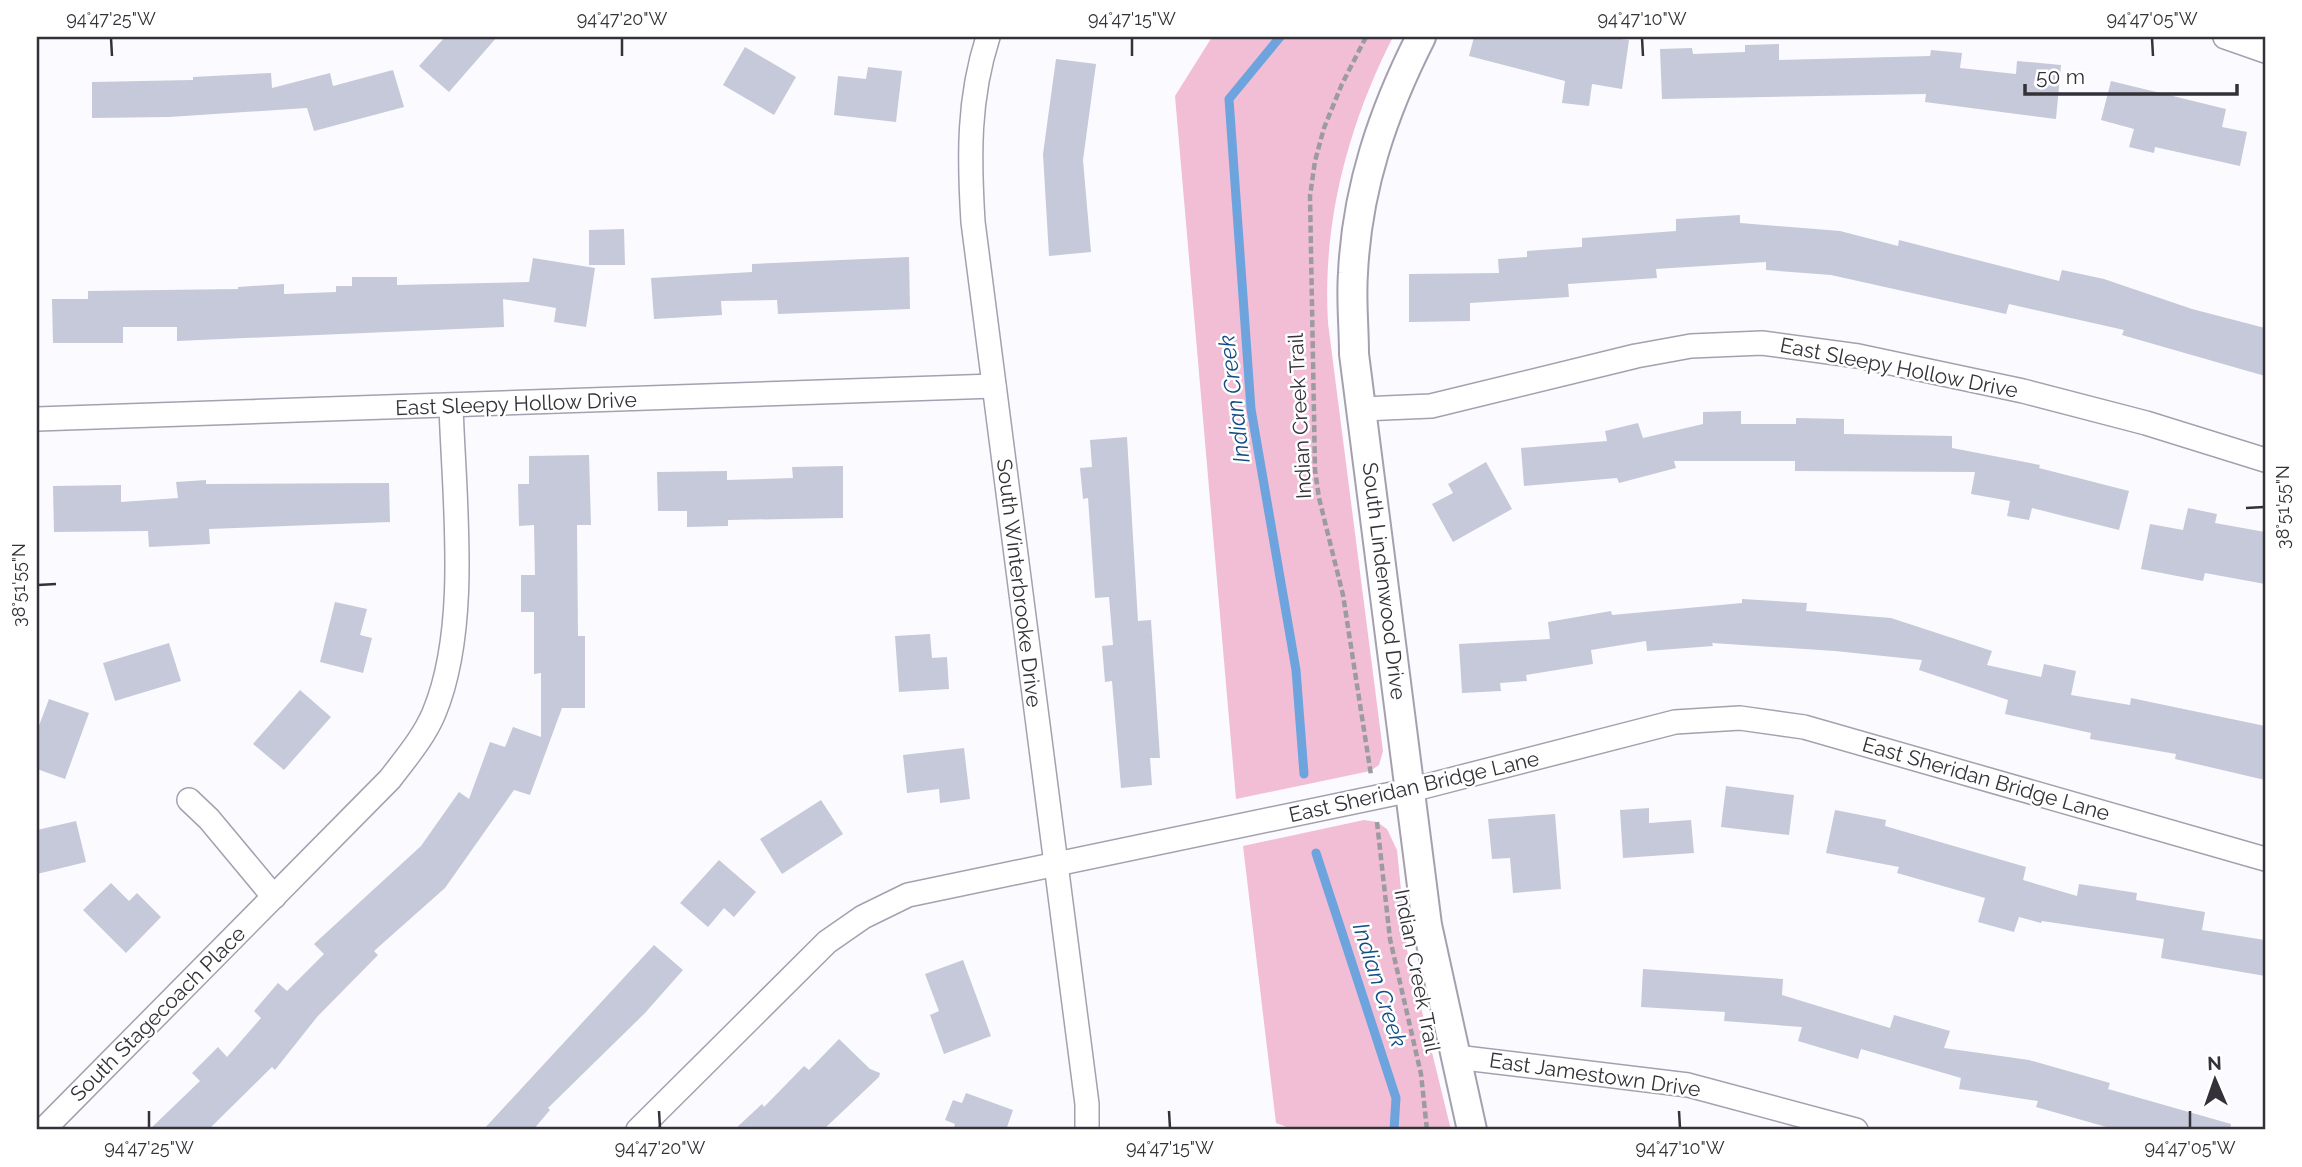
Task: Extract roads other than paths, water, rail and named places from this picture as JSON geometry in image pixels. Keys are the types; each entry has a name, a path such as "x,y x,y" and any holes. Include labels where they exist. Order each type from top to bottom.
{"street":[{"name":"South Winterbrooke Drive","path":"988,37 975,75 969,160 973,222 1087,1104 1087,1130"},
{"name":"South Lindenwood Drive","path":"1420,37 1388,108 1362,193 1352,276 1354,354 1430,946 1472,1130"},
{"path":"2225,37 2265,51"},
{"name":"East Sleepy Hollow Drive","path":"1362,409 1431,406 1636,356 1691,346 1762,343 1858,356 2023,391 2147,423 2265,460"},
{"name":"East Sleepy Hollow Drive","path":"37,419 994,386"},
{"name":"South Stagecoach Place","path":"43,1130 390,779 415,747 438,702 446,679 455,634 451,406"},
{"name":"East Sheridan Bridge Lane","path":"638,1130 827,943 863,917 908,895 1411,790 1675,722 1740,718 1804,727 2265,859"},
{"path":"189,800 209,819 274,897"},
{"name":"East Jamestown Drive","path":"1456,1057 1688,1085 1856,1130"}],"waterway":[{"name":"Indian Creek","path":"1280,37 1229,99 1251,409 1296,670 1304,774"},
{"name":"Indian Creek","path":"1316,853 1396,1098 1394,1130"}]}
